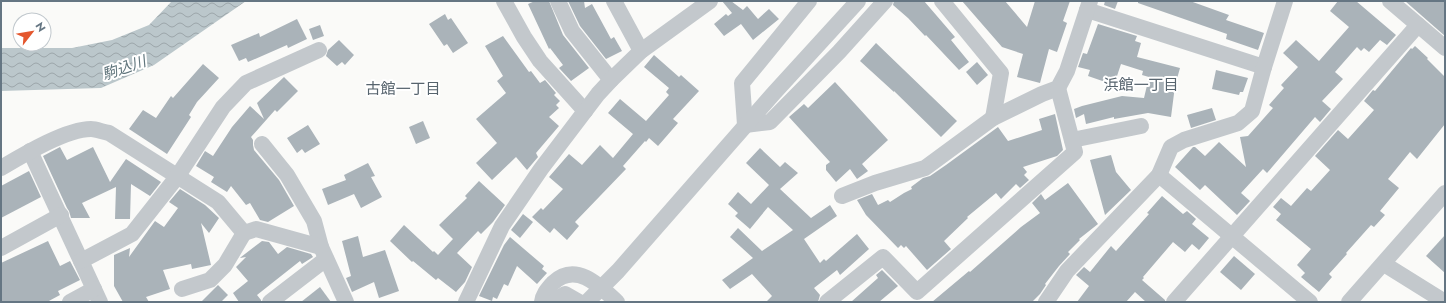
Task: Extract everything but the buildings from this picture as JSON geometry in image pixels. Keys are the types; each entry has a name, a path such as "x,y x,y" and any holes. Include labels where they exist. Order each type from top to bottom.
{"street":[{"path":"504,1 524,37 540,61 585,111"},
{"path":"558,1 572,32 611,80"},
{"path":"614,1 641,51"},
{"path":"466,302 502,226 541,169 585,111 611,80 641,51 710,1"},
{"path":"745,126 742,83 809,1"},
{"path":"587,302 618,271 745,126 858,1"},
{"path":"745,126 770,122 839,52 885,1"},
{"path":"942,1 1001,73 992,118"},
{"path":"1046,302 1067,271 1159,175 1171,147 1184,140 1238,124 1252,111 1285,1"},
{"path":"1390,1 1445,48"},
{"path":"842,196 925,168 992,118 1058,88 1067,71 1089,6 1264,67"},
{"path":"1174,302 1418,25"},
{"path":"81,262 132,234 177,177 223,107 246,83 319,50"},
{"path":"827,302 884,257 917,292 1075,152 1058,88"},
{"path":"1072,140 1142,126"},
{"path":"1,168 30,151 71,132 91,129 109,133 218,202 244,233"},
{"path":"262,144 288,175 314,221 323,253 346,302"},
{"path":"30,151 61,215 97,296 70,302"},
{"path":"1159,175 1310,302"},
{"path":"1349,302 1445,193"},
{"path":"1,248 61,215"},
{"path":"182,289 210,280 225,265 244,233 256,229 323,253"},
{"path":"270,302 323,253"},
{"path":"1384,264 1445,302"},
{"path":"542,302 545,293 550,287 561,278 568,275 583,276 618,302"},
{"path":"554,302 565,294 579,302"}],"water":[{"name":"駒込川","path":"172,1 246,1 154,65 101,88 1,91 1,48 12,48 12,52 52,52 52,48 72,48 112,40 149,25"}],"district":[{"name":"浜館一丁目","path":"1141,85"},
{"name":"古館一丁目","path":"403,89"}]}
